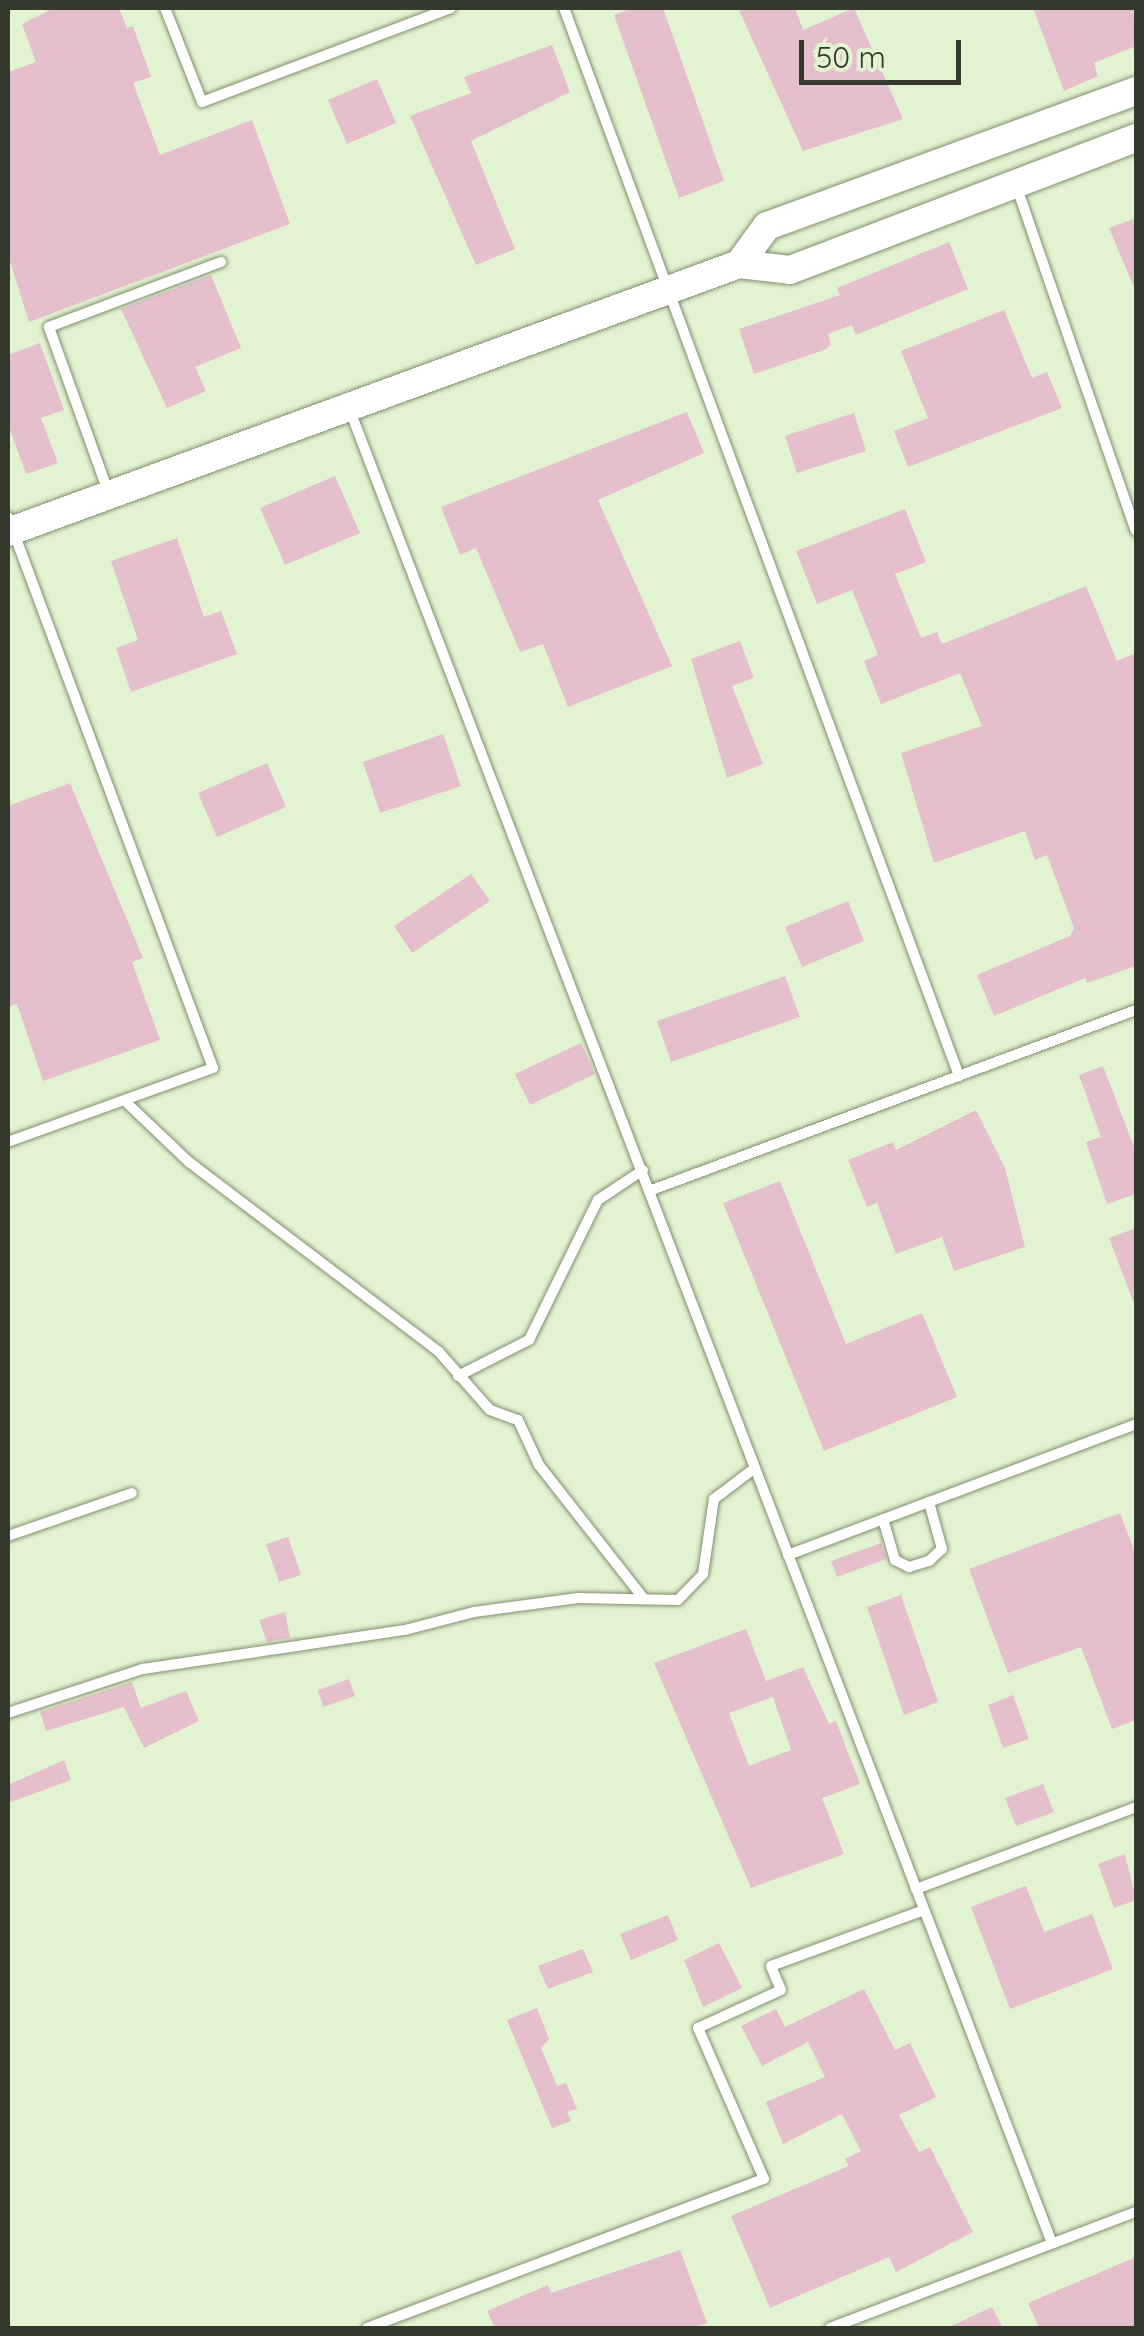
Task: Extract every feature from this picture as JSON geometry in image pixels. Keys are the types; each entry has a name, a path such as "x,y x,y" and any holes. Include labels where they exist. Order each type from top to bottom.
{"street":[{"path":"739,264 767,226 1136,91"},
{"path":"9,527 109,495 739,264 790,270 1136,138"}],"lane":[{"path":"165,8 202,102 451,8"},
{"path":"564,8 960,1076"},
{"path":"1016,184 1136,531"},
{"path":"109,495 49,327 222,262"},
{"path":"349,407 1052,2243"},
{"path":"8,1142 127,1103 213,1068 9,527"},
{"path":"649,1191 1136,1010"},
{"path":"127,1103 160,1139 439,1352 490,1410 524,1427 540,1465 644,1600"},
{"path":"458,1376 529,1340 598,1200 643,1170"},
{"path":"788,1555 1136,1424"},
{"path":"8,1713 143,1669 404,1630 474,1612 578,1598 678,1600 696,1586 714,1499 755,1468"},
{"path":"8,1536 132,1493"},
{"path":"883,1519 895,1560 909,1567 929,1561 942,1549 929,1502"},
{"path":"916,1889 1136,1807"},
{"path":"367,2328 764,2180 698,2028 781,1990 770,1966 924,1910"},
{"path":"830,2328 1136,2212"}],"building":[{"path":"54,8 119,8 127,28 133,26 151,77 133,83 160,155 252,120 290,224 29,322 8,255 8,72 36,62 22,24"},
{"path":"632,8 663,8 724,181 679,198 614,15"},
{"path":"738,8 795,8 803,30 854,8 903,119 803,151"},
{"path":"1033,8 1133,8 1136,46 1094,63 1098,76 1064,91"},
{"path":"552,45 570,92 471,141 515,249 476,265 410,116 471,93 464,77"},
{"path":"377,79 396,123 347,144 328,100"},
{"path":"1136,218 1136,292 1109,228"},
{"path":"949,242 968,289 856,335 852,325 828,334 831,345 824,350 754,374 739,329 840,295 837,288"},
{"path":"211,275 241,348 195,367 206,391 167,408 121,309"},
{"path":"1004,310 1032,378 1047,372 1062,408 908,467 894,431 928,418 901,351"},
{"path":"40,343 64,410 41,418 58,463 26,474 8,424 8,355"},
{"path":"687,412 704,453 598,500 672,666 568,707 543,644 520,652 476,548 460,555 441,507"},
{"path":"854,413 866,451 797,473 785,436"},
{"path":"335,476 360,533 285,565 260,508"},
{"path":"905,509 926,562 895,574 921,638 937,632 942,644 1086,586 1117,661 1136,653 1136,966 1087,983 1085,978 994,1016 977,975 1070,936 1074,928 1047,855 1035,860 1025,831 934,863 901,753 982,726 960,673 881,704 864,661 878,655 852,590 817,604 796,551"},
{"path":"177,538 204,617 221,611 237,654 131,692 116,648 138,640 111,561"},
{"path":"740,641 754,678 732,686 763,764 727,778 691,659"},
{"path":"443,734 461,786 380,813 363,762"},
{"path":"267,763 286,807 217,837 198,793"},
{"path":"70,783 143,958 132,962 160,1040 43,1081 17,1004 8,1007 8,806"},
{"path":"471,874 490,901 412,953 394,926"},
{"path":"848,901 864,941 802,967 785,927"},
{"path":"785,976 800,1017 671,1062 657,1021"},
{"path":"581,1043 595,1074 530,1105 515,1074"},
{"path":"1103,1066 1136,1152 1136,1194 1107,1204 1086,1142 1101,1137 1079,1075"},
{"path":"976,1110 1005,1168 1025,1247 954,1271 942,1237 896,1254 877,1203 867,1207 848,1160 893,1142 896,1150"},
{"path":"780,1181 846,1344 922,1313 957,1397 824,1451 723,1203"},
{"path":"1136,1228 1136,1306 1135,1306 1109,1238"},
{"path":"1120,1513 1136,1555 1136,1720 1112,1729 1081,1647 1008,1673 969,1569"},
{"path":"288,1537 301,1575 279,1582 266,1544"},
{"path":"881,1543 886,1559 837,1577 831,1561"},
{"path":"901,1595 938,1702 904,1715 867,1607"},
{"path":"285,1612 290,1638 267,1642 259,1620"},
{"path":"746,1629 766,1681 803,1667 829,1724 836,1721 860,1784 822,1798 844,1854 751,1888 654,1663","holes":["773,1697 791,1750 749,1766 729,1713"]},
{"path":"349,1679 355,1696 323,1707 318,1690"},
{"path":"132,1682 141,1708 186,1691 199,1721 144,1748 124,1707 46,1731 40,1712"},
{"path":"1013,1695 1029,1739 1003,1748 988,1705"},
{"path":"64,1760 71,1780 8,1803 8,1785"},
{"path":"1043,1784 1054,1812 1016,1826 1005,1798"},
{"path":"1125,1854 1136,1900 1114,1908 1098,1864"},
{"path":"1026,1886 1044,1932 1092,1914 1113,1969 1010,2009 971,1907"},
{"path":"668,1915 678,1940 631,1960 620,1934"},
{"path":"719,1943 742,1988 703,2007 684,1960"},
{"path":"583,1949 593,1972 548,1989 538,1966"},
{"path":"864,1989 895,2050 910,2043 936,2097 899,2115 919,2152 930,2147 973,2232 896,2272 889,2257 770,2308 731,2216 849,2166 845,2159 861,2151 842,2114 783,2144 766,2102 825,2077 808,2042 762,2066 741,2026 776,2009 785,2027"},
{"path":"537,2008 549,2039 541,2048 557,2086 566,2083 577,2109 567,2112 571,2121 552,2128 507,2020"},
{"path":"680,2250 707,2323 692,2328 495,2328 487,2311 548,2285 551,2293"},
{"path":"1136,2257 1136,2328 1039,2328 1028,2303"},
{"path":"992,2307 1003,2328 947,2328"}]}
